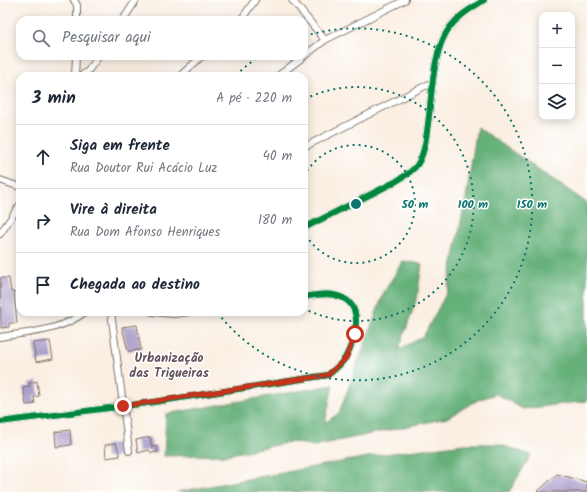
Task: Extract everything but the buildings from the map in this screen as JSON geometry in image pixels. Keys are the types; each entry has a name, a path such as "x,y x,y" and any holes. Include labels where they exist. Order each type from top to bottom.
{"street":[{"path":"74,0 77,5 77,16"},
{"path":"126,16 136,0"},
{"path":"244,16 255,0"},
{"path":"292,0 305,16"},
{"path":"308,53 325,40 405,0"},
{"path":"308,226 395,182 409,174 416,166 426,138 438,56 450,28 465,13 484,0"},
{"path":"308,19 325,40"},
{"path":"75,72 76,60"},
{"path":"87,72 96,60"},
{"path":"184,72 198,60"},
{"path":"283,72 299,60"},
{"path":"308,145 433,82"},
{"path":"0,180 16,185"},
{"path":"0,234 16,212"},
{"path":"0,422 123,406 328,375 346,358 355,334 357,316 349,302 339,296 325,294 308,296"},
{"path":"0,337 50,329 71,322 79,316"},
{"path":"112,316 129,451"}],"green space":[{"path":"477,127 587,203 587,401 523,409 496,394 478,400 447,418 314,446 291,442 226,455 164,456 166,414 333,385 325,423 339,413 384,292 403,261 422,264 417,298 399,349 423,337 447,292 467,192"},
{"path":"465,444 498,444 531,455 509,492 177,492 384,454"}],"cycle path":[{"path":"308,226 395,182 410,173 415,168 422,156 425,145 436,60 444,37 457,19 484,0"},
{"path":"0,422 148,403 328,375 342,363 349,350 355,330 355,312 351,304 334,295 323,294 308,296"}],"district":[{"name":"Urbanização das Trigueiras","path":"169,366"}],"route":[{"path":"123,406 328,375 346,358 355,334"}]}
